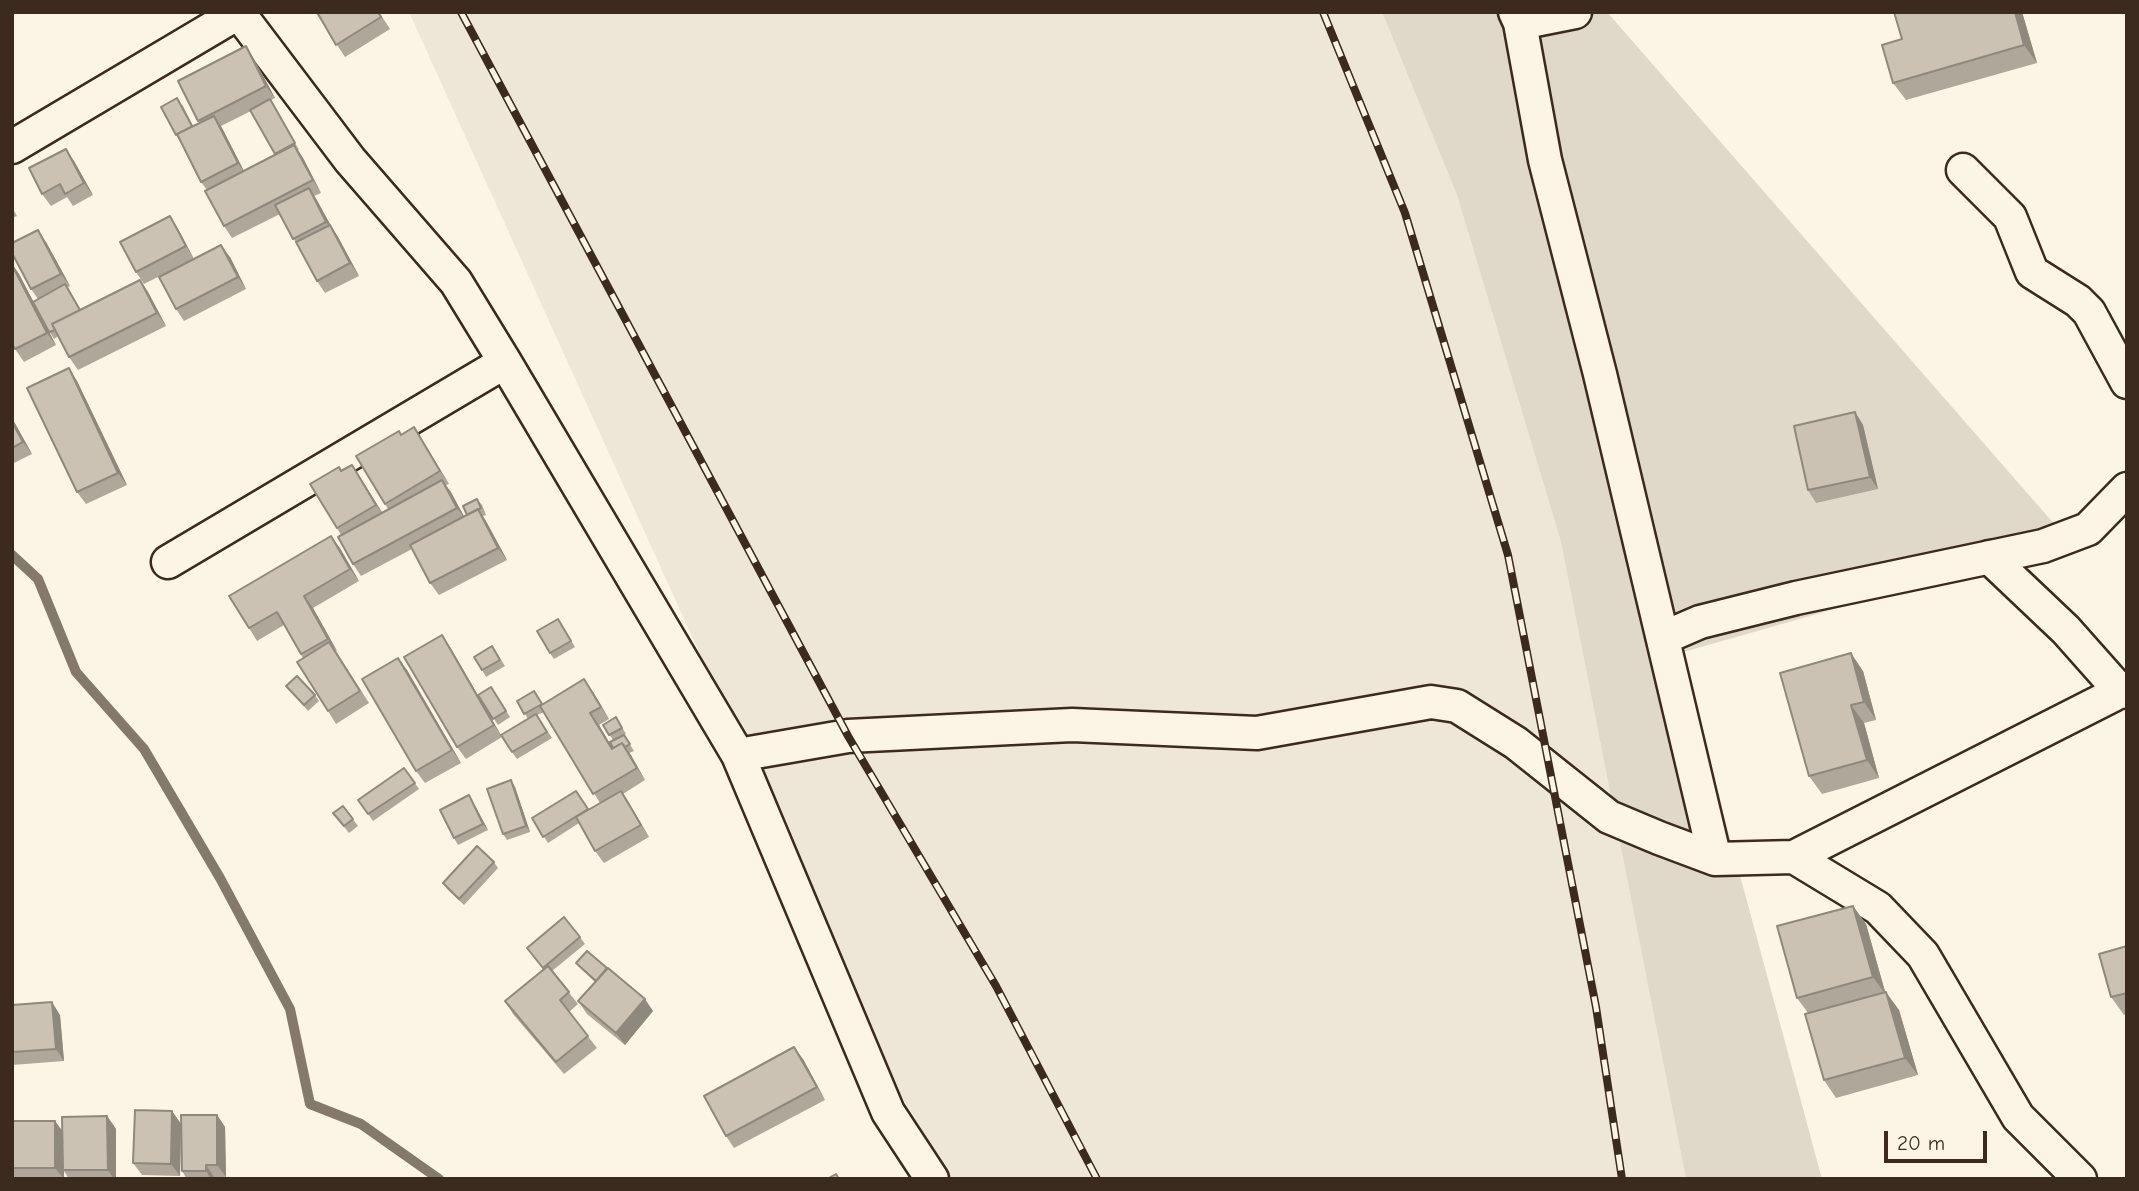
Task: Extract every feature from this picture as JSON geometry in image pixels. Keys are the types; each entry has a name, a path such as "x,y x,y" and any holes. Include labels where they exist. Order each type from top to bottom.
{"street":[{"path":"1575,12 1517,18 1545,160 1715,859"},
{"path":"12,147 238,13 350,160 456,282 505,362 738,755 888,1112 932,1179"},
{"path":"1963,170 2010,217 2032,272 2089,312 2127,382"},
{"path":"167,562 505,362"},
{"path":"1663,638 1700,622 1796,598 2043,545 2088,530 2127,489"},
{"path":"738,755 848,736 1072,725 1257,733 1431,702 1457,706 1516,743 1609,817 1715,859 1794,857 2124,690 1989,557"},
{"path":"1794,857 1878,908 1923,955 2018,1117 2080,1179"}],"shaded area":[{"path":"409,12 1382,12 1457,195 1561,542 1686,1179 952,1179 897,1089"},
{"path":"1382,12 1607,12 2070,542 1680,653 1822,1179 1686,1179 1561,542 1457,195"}],"building":[{"path":"317,12 378,12 381,17 336,45"},
{"path":"1894,12 2015,12 2024,45 1893,83 1882,45 1902,39"},
{"path":"246,46 266,86 198,121 178,81"},
{"path":"177,98 192,126 176,135 161,107"},
{"path":"270,99 295,143 275,154 250,110"},
{"path":"214,116 238,163 201,182 177,134"},
{"path":"294,145 313,180 224,226 205,191"},
{"path":"66,149 84,183 65,194 60,184 42,194 29,168"},
{"path":"309,188 326,222 293,239 275,205"},
{"path":"170,216 186,246 136,272 120,242"},
{"path":"330,225 350,263 317,281 296,242"},
{"path":"38,230 61,274 31,289 12,253 12,243"},
{"path":"221,245 238,277 176,309 159,277"},
{"path":"12,265 47,333 15,349 12,344"},
{"path":"140,280 157,313 69,357 52,324"},
{"path":"65,284 80,310 52,324 55,330 49,332 33,302"},
{"path":"69,368 118,473 77,492 27,388"},
{"path":"1855,412 1870,477 1808,490 1794,426"},
{"path":"12,422 23,442 12,448"},
{"path":"414,427 440,471 385,504 356,456 399,431 401,435"},
{"path":"352,465 376,505 337,528 310,484 339,467 341,471"},
{"path":"442,480 457,508 353,564 338,537"},
{"path":"477,499 481,508 467,515 463,506"},
{"path":"478,509 498,548 430,583 410,545"},
{"path":"331,536 350,569 304,596 328,639 301,654 277,612 249,628 229,596"},
{"path":"558,619 571,641 550,653 537,631"},
{"path":"442,635 494,725 457,747 404,657"},
{"path":"329,642 360,691 328,711 297,662"},
{"path":"492,646 500,660 482,670 474,657"},
{"path":"1851,653 1864,702 1851,705 1867,760 1809,776 1780,673"},
{"path":"398,658 452,750 416,771 362,679"},
{"path":"297,676 315,695 304,705 286,686"},
{"path":"584,679 601,707 590,713 612,749 622,743 637,768 593,794 540,706"},
{"path":"491,687 506,711 493,719 478,695"},
{"path":"534,691 542,704 524,714 517,701"},
{"path":"536,714 547,732 512,752 501,735"},
{"path":"616,717 622,728 609,735 603,725"},
{"path":"624,735 630,744 625,747 622,743 613,748 610,742"},
{"path":"404,768 415,783 368,814 358,800"},
{"path":"511,780 526,826 503,834 487,789"},
{"path":"576,791 588,809 543,837 532,818"},
{"path":"621,791 641,825 595,851 576,817"},
{"path":"469,795 483,824 454,838 440,810"},
{"path":"343,806 353,819 344,826 333,813"},
{"path":"477,846 494,862 459,899 443,883"},
{"path":"1853,906 1873,977 1797,998 1777,926"},
{"path":"564,917 580,937 543,968 527,948"},
{"path":"2127,946 2127,993 2111,997 2099,954"},
{"path":"587,951 607,968 596,981 576,963"},
{"path":"548,966 569,992 560,1000 588,1036 556,1062 505,1001"},
{"path":"608,968 645,999 616,1033 578,1001"},
{"path":"1886,992 1905,1058 1824,1080 1805,1014"},
{"path":"52,1002 56,1049 12,1052 12,1005"},
{"path":"794,1047 817,1087 726,1136 704,1096"},
{"path":"135,1110 172,1111 171,1164 133,1163"},
{"path":"181,1115 217,1115 217,1165 206,1165 206,1171 182,1171"},
{"path":"107,1116 108,1170 63,1170 62,1117"},
{"path":"12,1121 55,1121 55,1168 12,1168"}],"waterway":[{"path":"12,555 38,579 76,672 144,749 220,878 290,1009 310,1104 361,1124 439,1179"}],"railway":[{"path":"461,12 848,736 996,986 1097,1179"},
{"path":"1323,12 1405,213 1508,555 1596,1007 1622,1179"}]}
